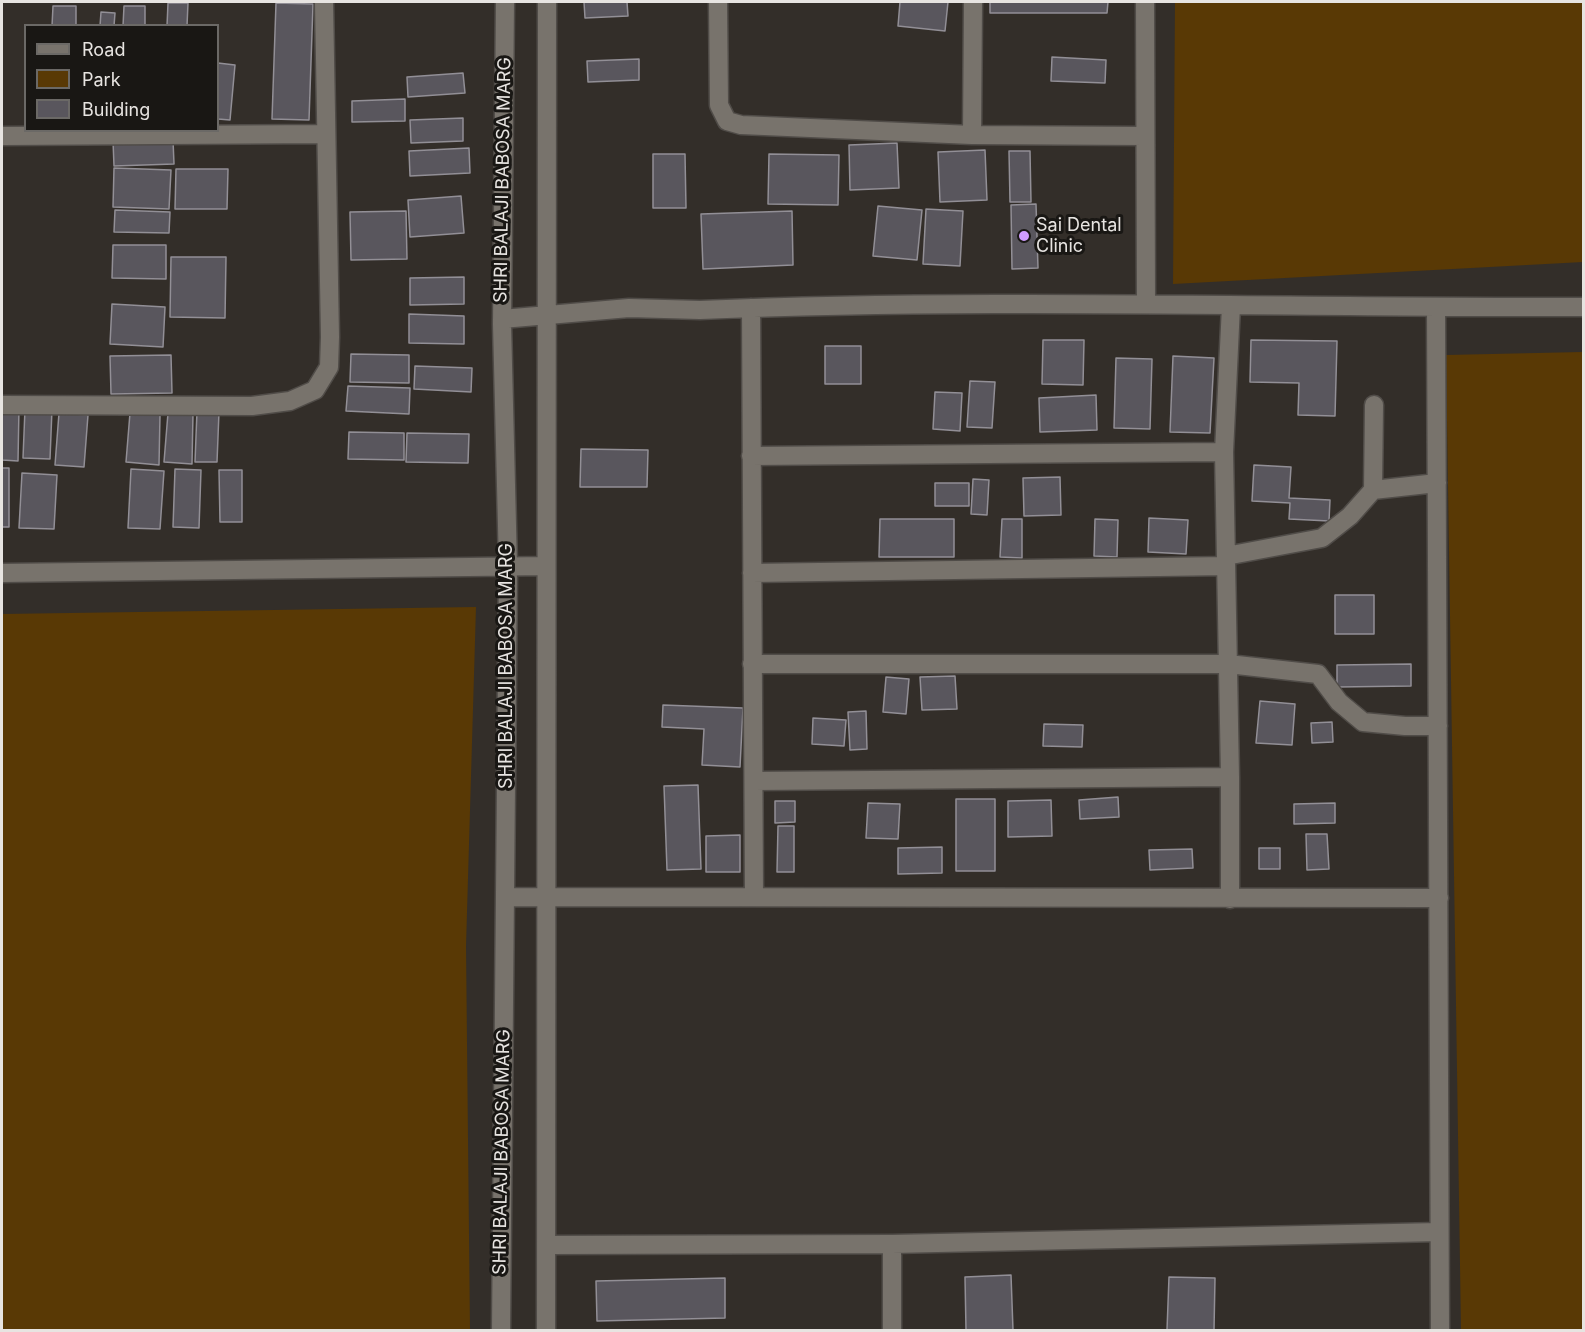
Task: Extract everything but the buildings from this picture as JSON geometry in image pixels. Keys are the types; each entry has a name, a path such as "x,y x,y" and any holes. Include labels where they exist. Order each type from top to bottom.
{"street":[{"path":"2,405 252,406 290,401 315,390 329,368 324,2"},
{"name":"SHRI BALAJI BABOSA MARG","path":"501,1330 508,566 502,319 505,2"},
{"path":"546,1330 547,2"},
{"path":"718,2 719,105 727,121 741,124 972,135 1145,136"},
{"path":"972,135 974,2"},
{"path":"1144,2 1146,303"},
{"path":"2,136 326,134"},
{"path":"502,319 629,308 700,310 1146,303 1436,308 1584,307"},
{"path":"1230,899 1224,452 1231,306"},
{"path":"751,308 754,897"},
{"path":"1436,308 1440,1330"},
{"path":"752,573 1226,561 1322,538 1350,516 1373,490 1374,405"},
{"path":"751,456 1224,452"},
{"path":"1373,490 1437,483"},
{"path":"2,573 546,566"},
{"path":"752,664 1228,664 1318,674 1339,702 1363,722 1438,726"},
{"path":"754,781 1230,777"},
{"path":"505,897 1439,898"},
{"path":"547,1245 892,1244 1439,1232"},
{"path":"892,1244 892,1330"}],"green space":[{"path":"1175,2 1583,2 1583,262 1173,284"},
{"path":"1582,352 1584,478 1583,1330 1461,1330 1446,355"},
{"path":"476,607 466,946 470,1330 2,1330 2,614"}],"place":[{"name":"Sai Dental Clinic","path":"1024,236"}]}
